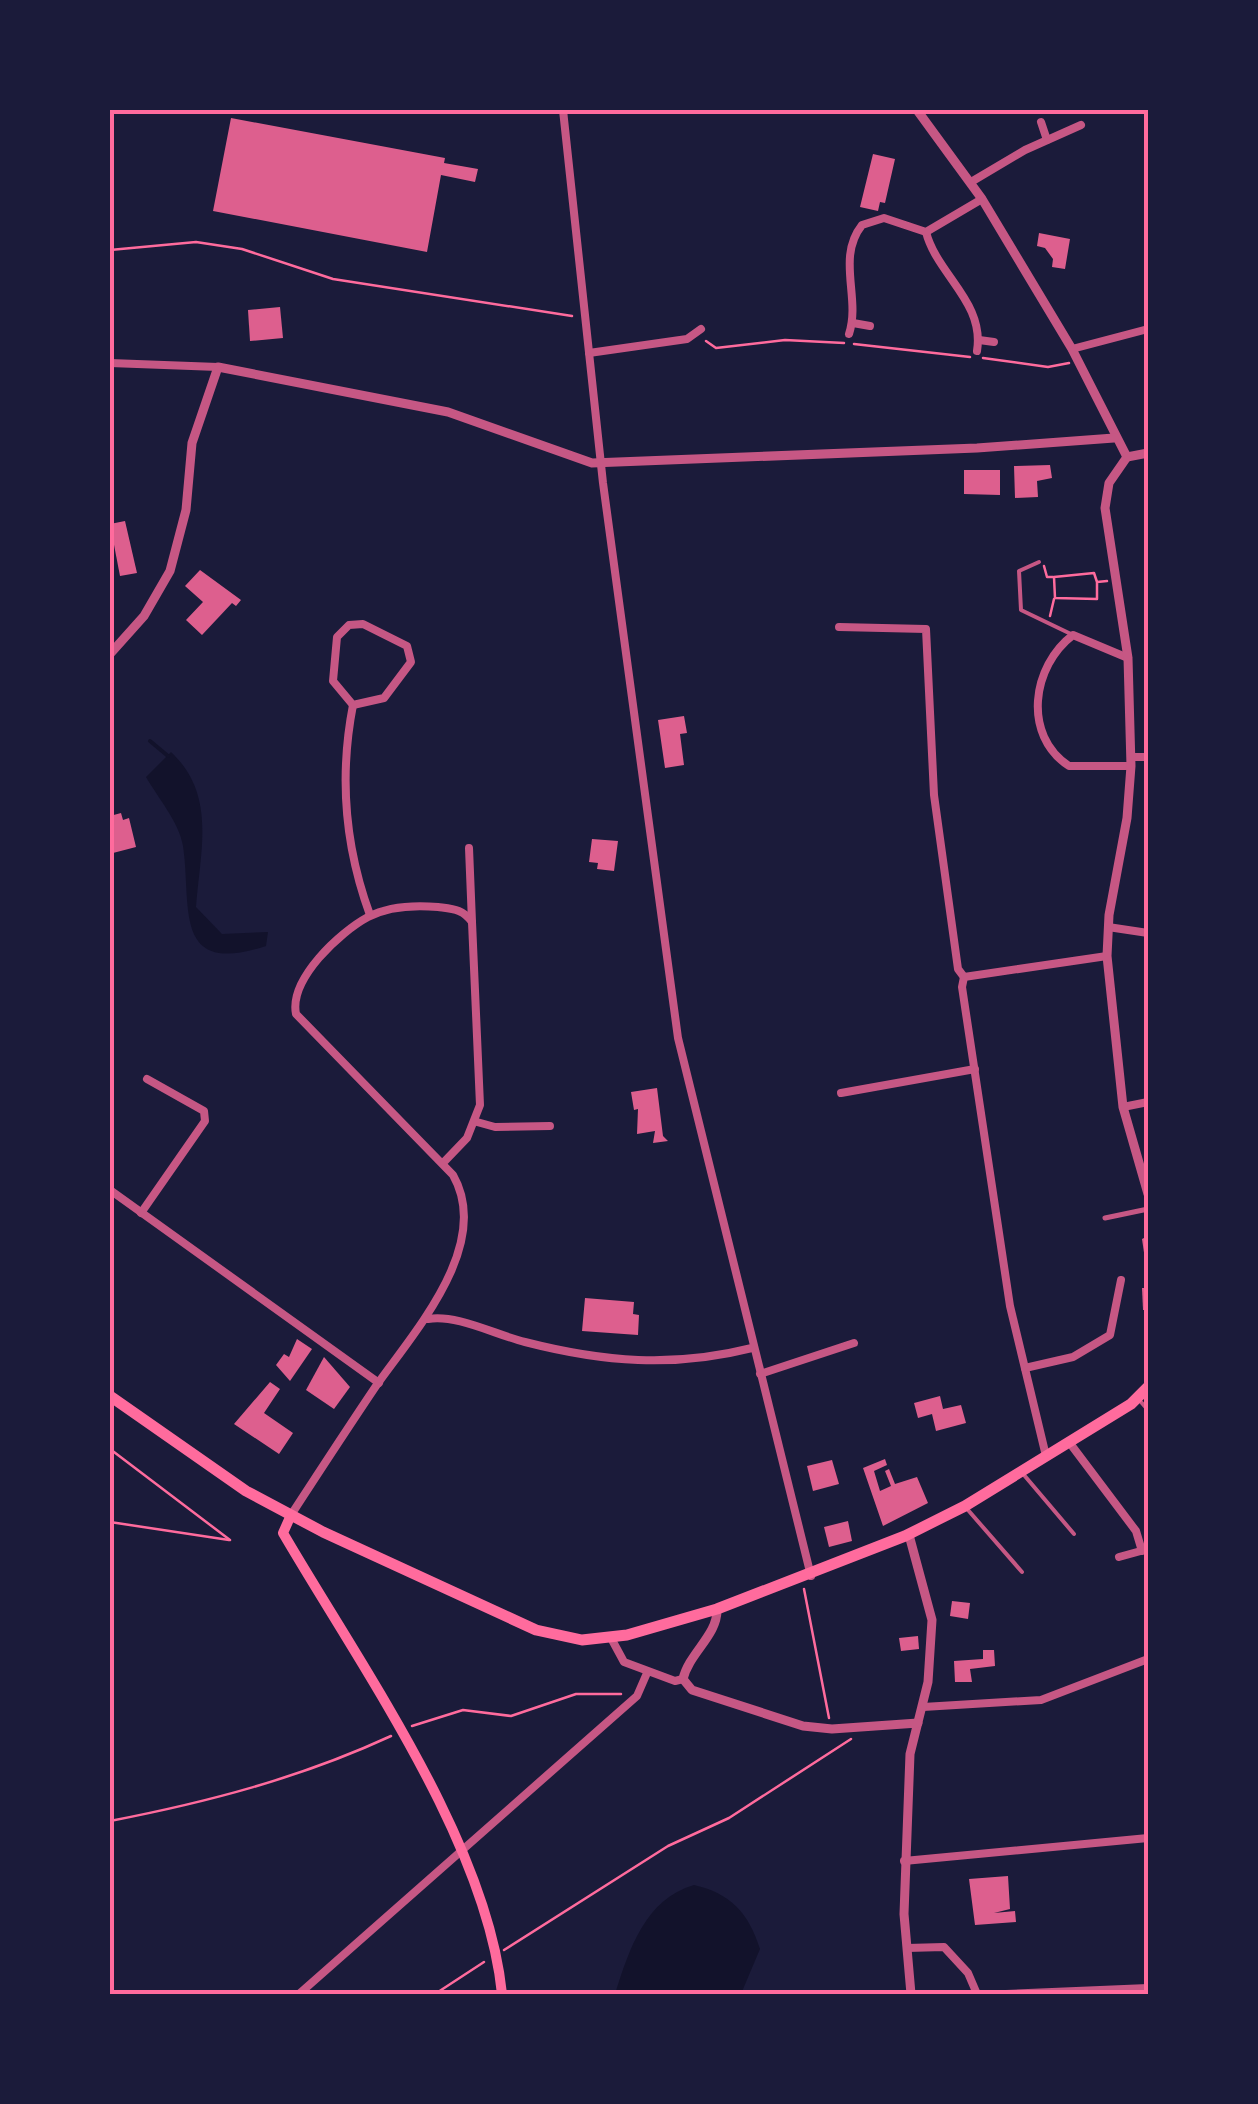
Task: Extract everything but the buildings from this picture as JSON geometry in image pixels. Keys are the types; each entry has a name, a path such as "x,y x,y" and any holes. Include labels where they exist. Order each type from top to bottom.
{"main road":[{"path":"110,1396 210,1468 290,1515 536,1630 582,1640 611,1638 717,1609 909,1534 1021,1472 1137,1399 1148,1387"},
{"path":"290,1515 282,1533 400,1732 462,1851 498,1953 502,1994"}],"street":[{"path":"563,110 601,463 678,1038 806,1577"},
{"path":"917,110 972,182 1072,348 1127,458"},
{"path":"1042,122 1047,140"},
{"path":"972,182 1080,125"},
{"path":"848,339 853,323 849,255 855,234 871,218 884,218 926,232 982,199"},
{"path":"926,232 930,248 962,292 979,340 976,351"},
{"path":"853,323 870,326"},
{"path":"589,353 687,338 701,329"},
{"path":"1072,348 1148,329"},
{"path":"979,340 994,342"},
{"path":"110,362 218,367 448,412 601,463 1114,438"},
{"path":"110,654 144,616 170,571 186,510 192,443 218,367"},
{"path":"1148,453 1127,458 1113,476 1106,498 1113,580 1128,658 1131,761 1127,818 1108,927 1108,956 1123,1107 1148,1192"},
{"path":"353,706 384,698 411,662 407,646 400,640 357,623 337,637 333,680 353,706 345,744 345,803 358,882 370,915"},
{"path":"838,628 939,628"},
{"path":"926,628 934,795 958,969 964,977 962,987 1010,1306 1046,1456"},
{"path":"1128,658 1073,635 1050,656 1043,670 1038,705 1044,739 1068,766 1148,757"},
{"path":"444,1163 477,1122 481,1088 469,848"},
{"path":"290,1515 379,1383 428,1319 465,1226 462,1190 444,1163 296,1014 295,998 329,949 370,915 426,906 457,910 472,922"},
{"path":"1108,927 1148,933"},
{"path":"964,977 1108,956"},
{"path":"842,1093 975,1070"},
{"path":"140,1213 205,1121 204,1111 147,1079"},
{"path":"1123,1107 1148,1102"},
{"path":"477,1122 495,1128 550,1126"},
{"path":"110,1190 379,1383"},
{"path":"1105,1218 1148,1209"},
{"path":"1025,1368 1073,1358 1110,1336 1121,1280"},
{"path":"428,1319 449,1320 552,1349 617,1361 683,1362 752,1348"},
{"path":"760,1374 854,1342"},
{"path":"1069,1442 1136,1531 1145,1550 1119,1557"},
{"path":"909,1534 932,1614 923,1706 910,1754 904,1861 910,1994"},
{"path":"717,1609 712,1630 686,1662 683,1679 692,1690 760,1715 832,1730 918,1723"},
{"path":"611,1638 618,1657 647,1672 674,1681 683,1679"},
{"path":"923,1706 1041,1700 1148,1659"},
{"path":"299,1994 637,1696 647,1672"},
{"path":"904,1861 1148,1838"},
{"path":"907,1948 944,1947 968,1972 978,1994"},
{"path":"1006,1994 1148,1988"}],"lane":[{"path":"1039,562 1019,571 1021,610 1073,635"},
{"path":"1137,1399 1148,1410"},
{"path":"1021,1472 1074,1534"},
{"path":"965,1506 1022,1572"}],"path":[{"path":"110,250 173,243 211,244 242,249 333,279 564,316 584,315"},
{"path":"701,329 707,344 716,348 784,340 848,339 1048,366 1078,360"},
{"path":"1039,562 1047,576 1094,573 1097,600 1055,598"},
{"path":"1048,622 1055,598 1054,577"},
{"path":"1096,582 1113,580"},
{"path":"110,1449 230,1540 110,1522"},
{"path":"806,1577 832,1730"},
{"path":"110,1821 198,1804 316,1770 442,1714 463,1710 510,1716 576,1694 605,1691 637,1696"},
{"path":"436,1994 668,1846 729,1818 844,1747 856,1734"}],"shaded area":[{"path":"171,752 195,786 200,805 202,845 196,907 222,934 268,932 266,946 236,953 215,952 201,944 193,931 181,837 146,777"},
{"path":"694,1885 728,1899 744,1915 755,1936 760,1949 741,1994 615,1994 633,1944 651,1914 677,1892"}],"waterway":[{"path":"150,741 168,756"}]}
